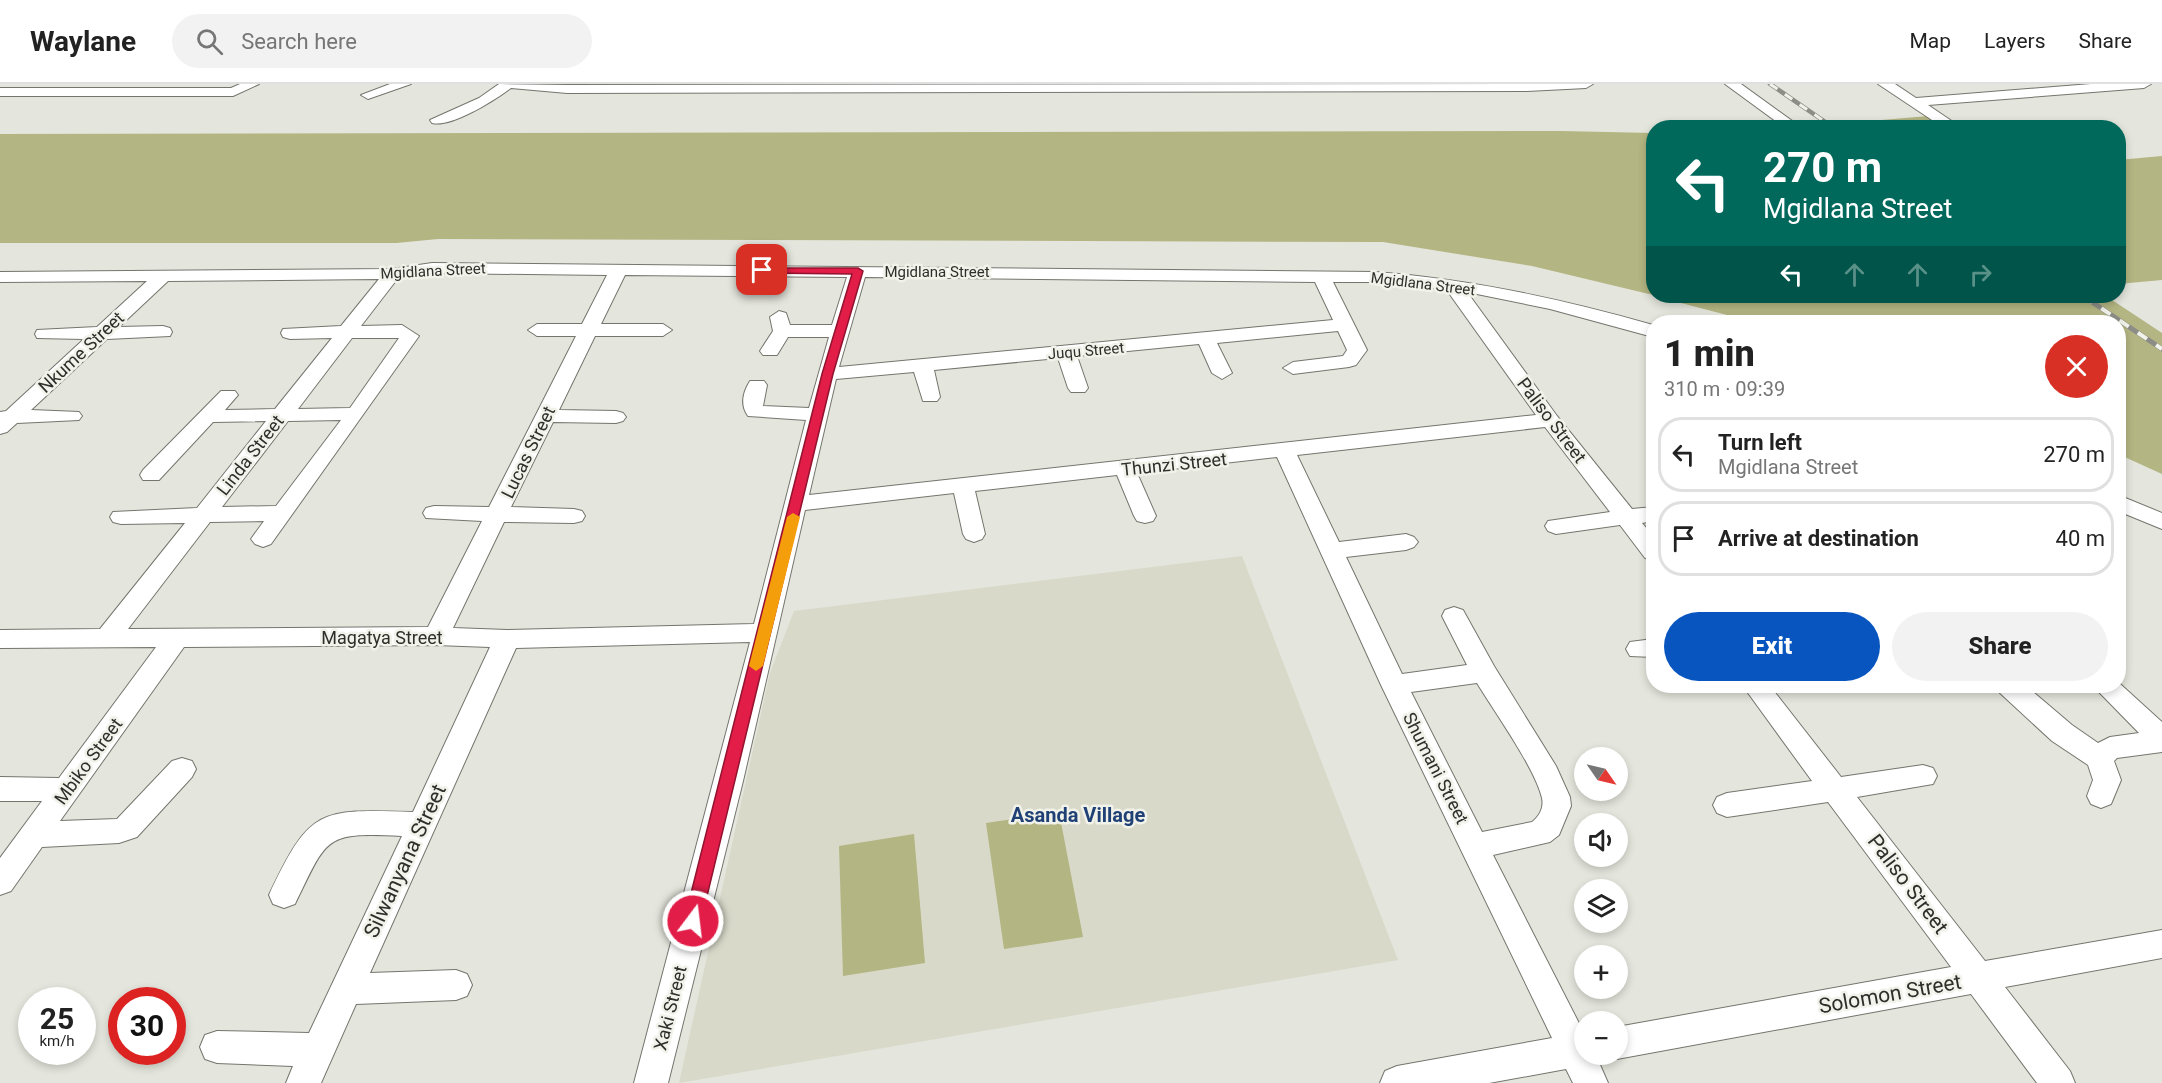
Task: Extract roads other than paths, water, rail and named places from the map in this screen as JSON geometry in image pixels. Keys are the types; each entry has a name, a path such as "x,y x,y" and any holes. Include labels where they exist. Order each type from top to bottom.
{"street":[{"path":"0,92 233,92 252,84"},
{"path":"368,95 404,84"},
{"path":"437,120 484,101 507,84 567,89 1586,84"},
{"path":"1732,84 1784,120"},
{"path":"1885,84 1942,120"},
{"path":"1914,102 2144,84"},
{"name":"Mgidlana Street","path":"0,276 392,274 432,268 1321,276 1408,279 1453,286 1528,300 1646,329"},
{"name":"Lucas Street","path":"436,636 618,269"},
{"name":"Xaki Street","path":"651,1083 827,374 858,271"},
{"name":"Linda Street","path":"108,637 392,274"},
{"name":"Nkume Street","path":"4,421 163,276"},
{"path":"1293,368 1349,361 1357,350 1321,276"},
{"name":"Paliso Street","path":"1453,286 1550,420 1646,543"},
{"path":"770,351 781,323 840,331"},
{"name":"Juqu Street","path":"827,374 1345,325"},
{"path":"537,330 663,330"},
{"path":"263,539 356,414 410,336 402,331 290,333"},
{"path":"44,334 163,332"},
{"path":"1206,339 1222,373"},
{"path":"1066,353 1078,388"},
{"path":"923,366 930,397"},
{"path":"757,385 752,404 755,412 818,414"},
{"path":"151,475 210,417 228,395"},
{"path":"210,417 356,414"},
{"path":"4,421 72,416"},
{"path":"545,416 616,417"},
{"name":"Thunzi Street","path":"796,504 1550,420"},
{"name":"Shumani Street","path":"1285,451 1394,685 1574,1038"},
{"path":"1125,469 1145,516"},
{"path":"963,486 974,534"},
{"path":"2126,506 2162,522"},
{"path":"121,517 283,513"},
{"path":"434,513 497,517 574,516"},
{"path":"1556,526 1646,515"},
{"path":"1333,551 1406,542"},
{"path":"1454,616 1484,672 1546,774 1556,797 1557,806 1550,826 1540,833 1475,846"},
{"name":"Magatya Street","path":"0,639 436,636 507,639 764,633"},
{"name":"Mbiko Street","path":"0,882 176,639"},
{"name":"Silwanyana Street","path":"303,1083 507,639"},
{"path":"1394,685 1484,672"},
{"name":"Paliso Street","path":"1761,693 2058,1083"},
{"path":"2017,693 2062,733 2099,758 2108,780 2102,796"},
{"path":"2113,693 2162,740"},
{"path":"2099,758 2110,748 2162,740"},
{"path":"34,835 119,831 127,828 182,769"},
{"path":"1727,805 1923,776"},
{"path":"0,789 67,790"},
{"path":"284,895 314,841 323,831 337,825 421,824"},
{"name":"Solomon Street","path":"1628,1041 2162,944"},
{"path":"345,989 456,985"},
{"path":"217,1047 318,1050"},
{"path":"1397,1083 1574,1051"},
{"name":"Shumani Street","path":"1585,1065 1591,1083"}],"railway":[{"path":"1770,84 1822,120"},
{"path":"2093,303 2111,315"},
{"path":"2126,325 2162,349"}],"district":[{"name":"Asanda Village","path":"1078,815"}]}
